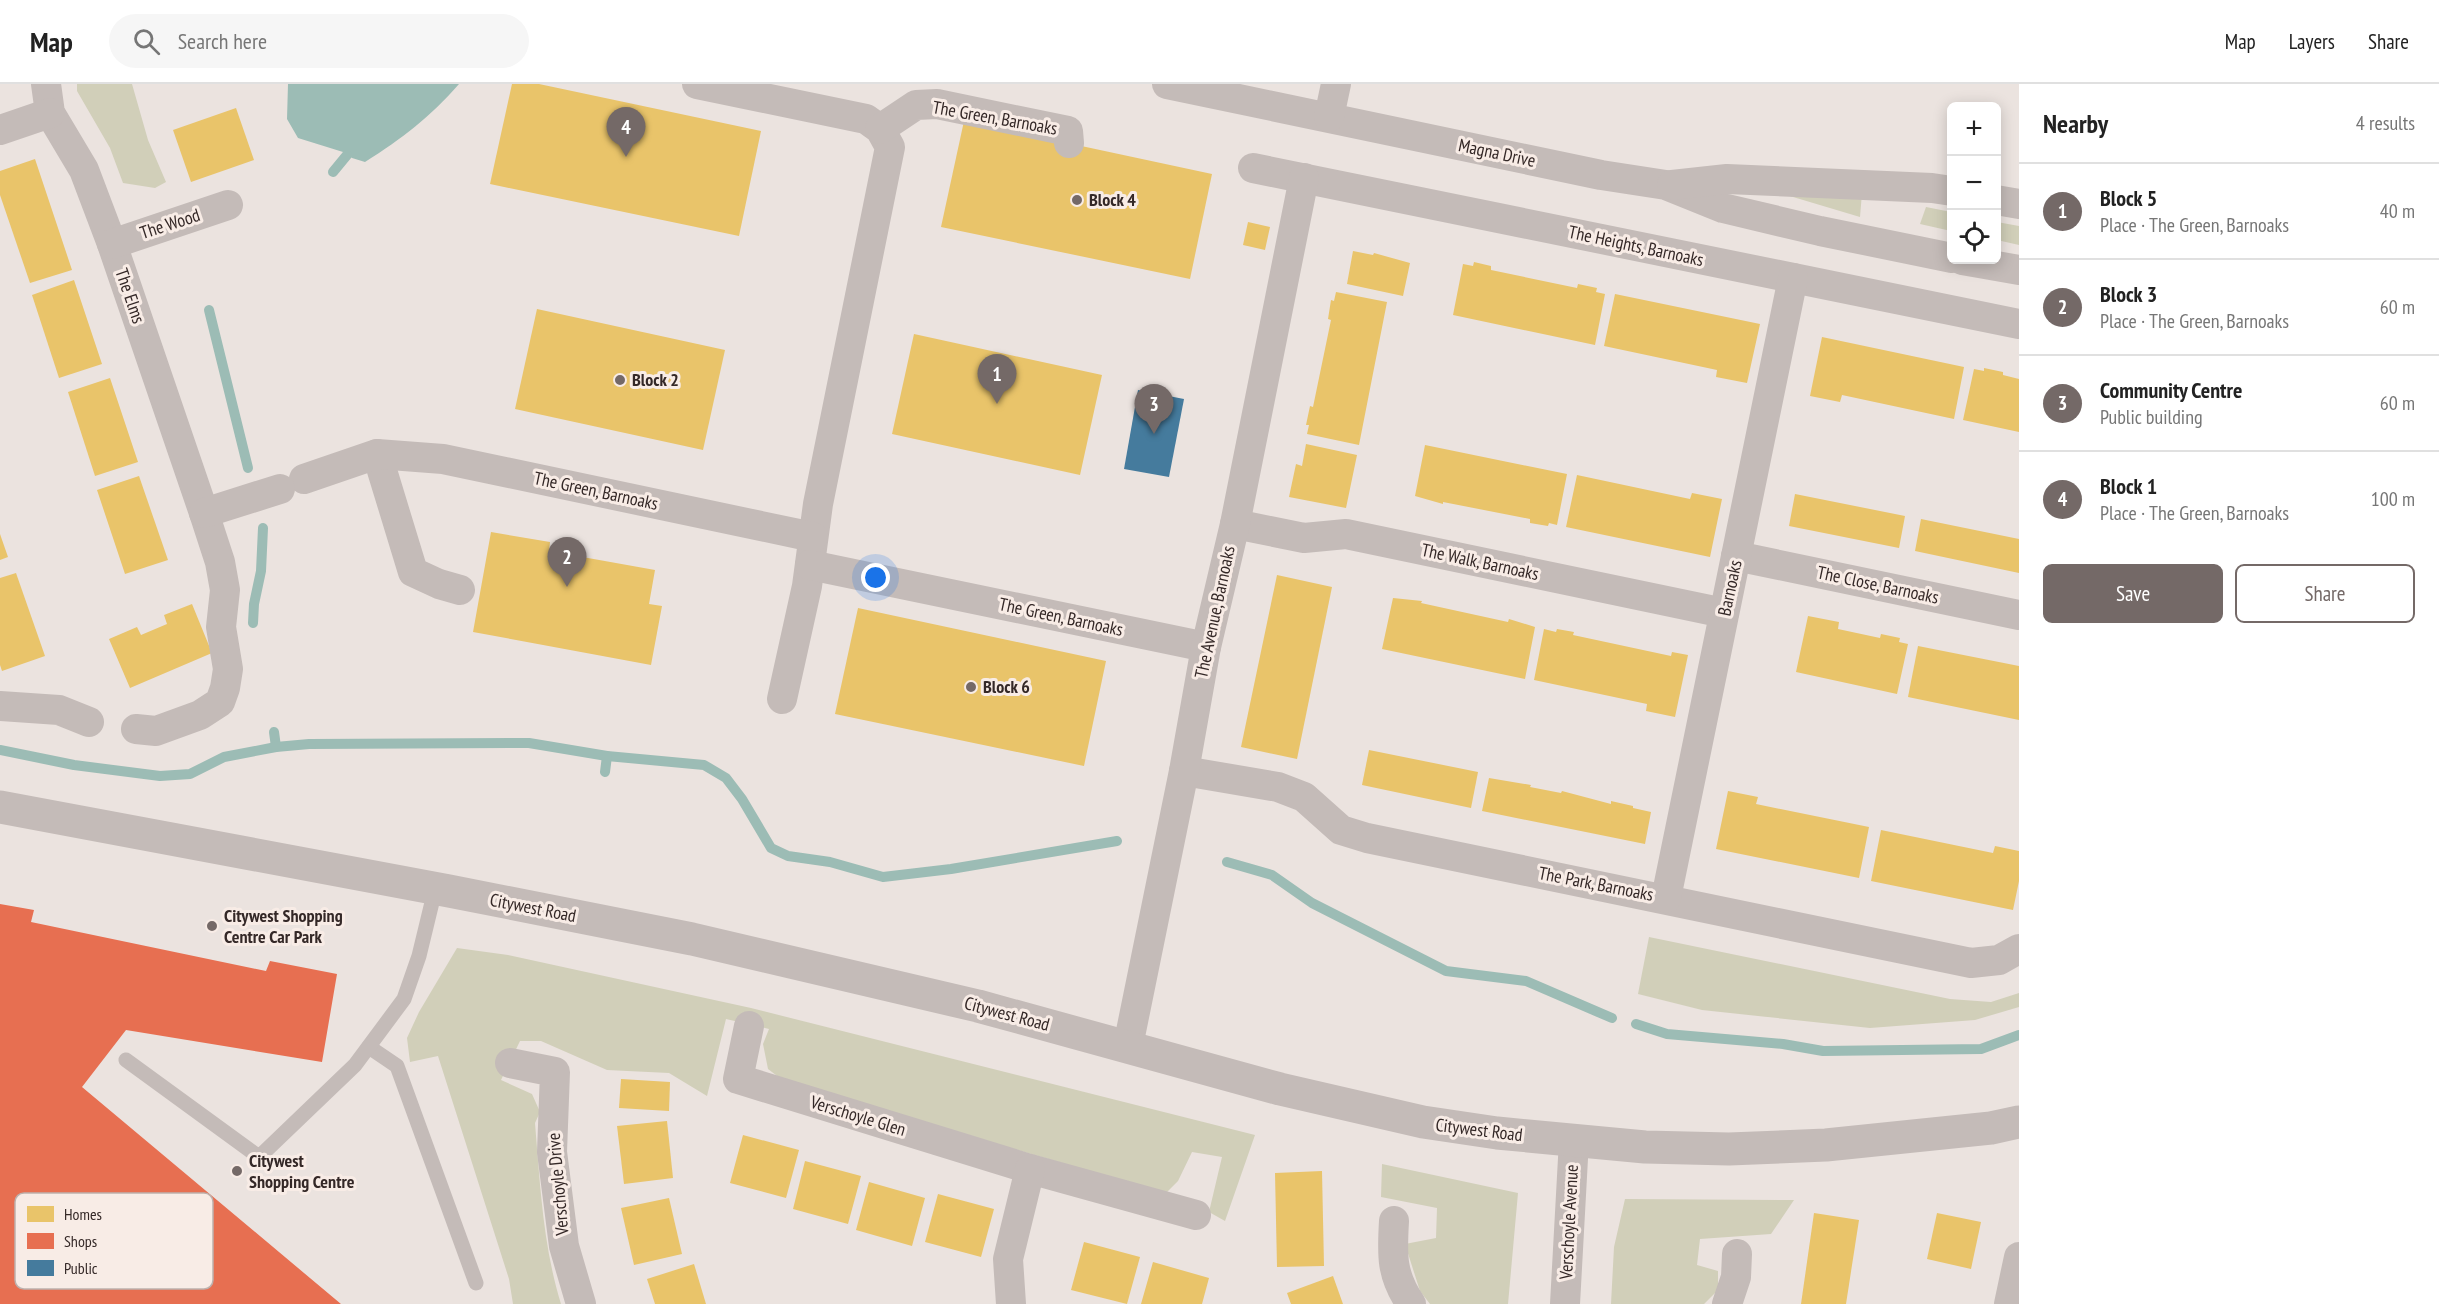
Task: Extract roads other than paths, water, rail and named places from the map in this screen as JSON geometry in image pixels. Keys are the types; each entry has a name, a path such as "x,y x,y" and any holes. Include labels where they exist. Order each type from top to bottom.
{"street":[{"path":"697,84 866,119 880,129 890,147 820,493 812,551 782,699"},
{"name":"Magna Drive","path":"1167,84 1601,175 1666,186 1723,208 1947,257"},
{"path":"1329,117 1336,84"},
{"path":"0,130 48,98"},
{"name":"The Elms","path":"48,98 84,170 112,244 204,513 220,562 225,590 221,627 228,669 220,702 200,715 156,731 136,729"},
{"name":"The Green, Barnoaks","path":"880,129 916,105 937,104 1068,131 1068,143"},
{"name":"The Heights, Barnoaks","path":"1253,168 2019,324"},
{"name":"The Avenue, Barnoaks","path":"1128,1046 1184,771 1206,647 1235,524 1304,178"},
{"name":"Magna Drive","path":"1666,186 1727,179 1947,190"},
{"path":"2001,201 2019,204"},
{"name":"The Wood","path":"112,244 228,205"},
{"path":"1985,264 2019,270"},
{"name":"Barnoaks","path":"1666,898 1793,278"},
{"path":"377,454 413,572 440,585 460,590"},
{"name":"The Green, Barnoaks","path":"204,513 377,454 443,459 1206,647"},
{"name":"The Walk, Barnoaks","path":"1235,524 1304,538 1346,534 1724,614"},
{"name":"The Close, Barnoaks","path":"1737,556 2019,615"},
{"path":"0,706 30,710 58,710 89,722"},
{"name":"The Park, Barnoaks","path":"1184,771 1278,787 1304,797 1341,830 1367,838 1666,898 1971,963 1999,960 2019,950"},
{"name":"Citywest Road","path":"0,807 692,939 818,968 1128,1046 1280,1089 1423,1122 1645,1147 1718,1149 1826,1145 1991,1128 2019,1122"},
{"name":"Verschoyle Glen","path":"749,1026 738,1078 1030,1169 1196,1215"},
{"name":"Verschoyle Drive","path":"510,1064 555,1072 552,1152 564,1246 581,1304"},
{"name":"Verschoyle Avenue","path":"1565,1304 1574,1140"},
{"path":"1011,1304 1008,1259 1030,1169"},
{"path":"1394,1221 1392,1255 1399,1287 1411,1304"},
{"path":"1727,1304 1736,1277 1737,1254"},
{"path":"2009,1304 2019,1257"}],"lane":[{"path":"126,1060 260,1157 355,1065 404,999 419,956 435,890"},
{"path":"369,1047 397,1066 476,1283"}],"water":[{"path":"288,84 459,84 415,127 365,162 343,152 298,138 287,119"}],"waterway":[{"path":"333,172 347,155"},
{"path":"209,310 248,468"},
{"path":"253,623 254,604 261,571 263,528"},
{"path":"274,732 276,747"},
{"path":"0,750 74,765 160,776 190,774 224,757 276,747 309,744 529,743 607,756 704,765 726,778 742,799 771,848 788,856 830,862 883,877 951,869 1117,841"},
{"path":"605,772 607,756"},
{"path":"1227,862 1272,875 1312,903 1446,971 1526,981 1612,1018"},
{"path":"1636,1024 1667,1034 1783,1044 1823,1051 1981,1049 2019,1035"}],"place":[{"name":"Block 1","path":"626,157"},
{"name":"Block 4","path":"1077,200"},
{"name":"Block 2","path":"620,380"},
{"name":"Block 5","path":"997,404"},
{"name":"Community Centre","path":"1154,434"},
{"name":"Block 3","path":"567,587"},
{"name":"Block 6","path":"971,687"},
{"name":"Citywest Shopping Centre Car Park","path":"212,926"},
{"name":"Citywest Shopping Centre","path":"237,1171"}]}
